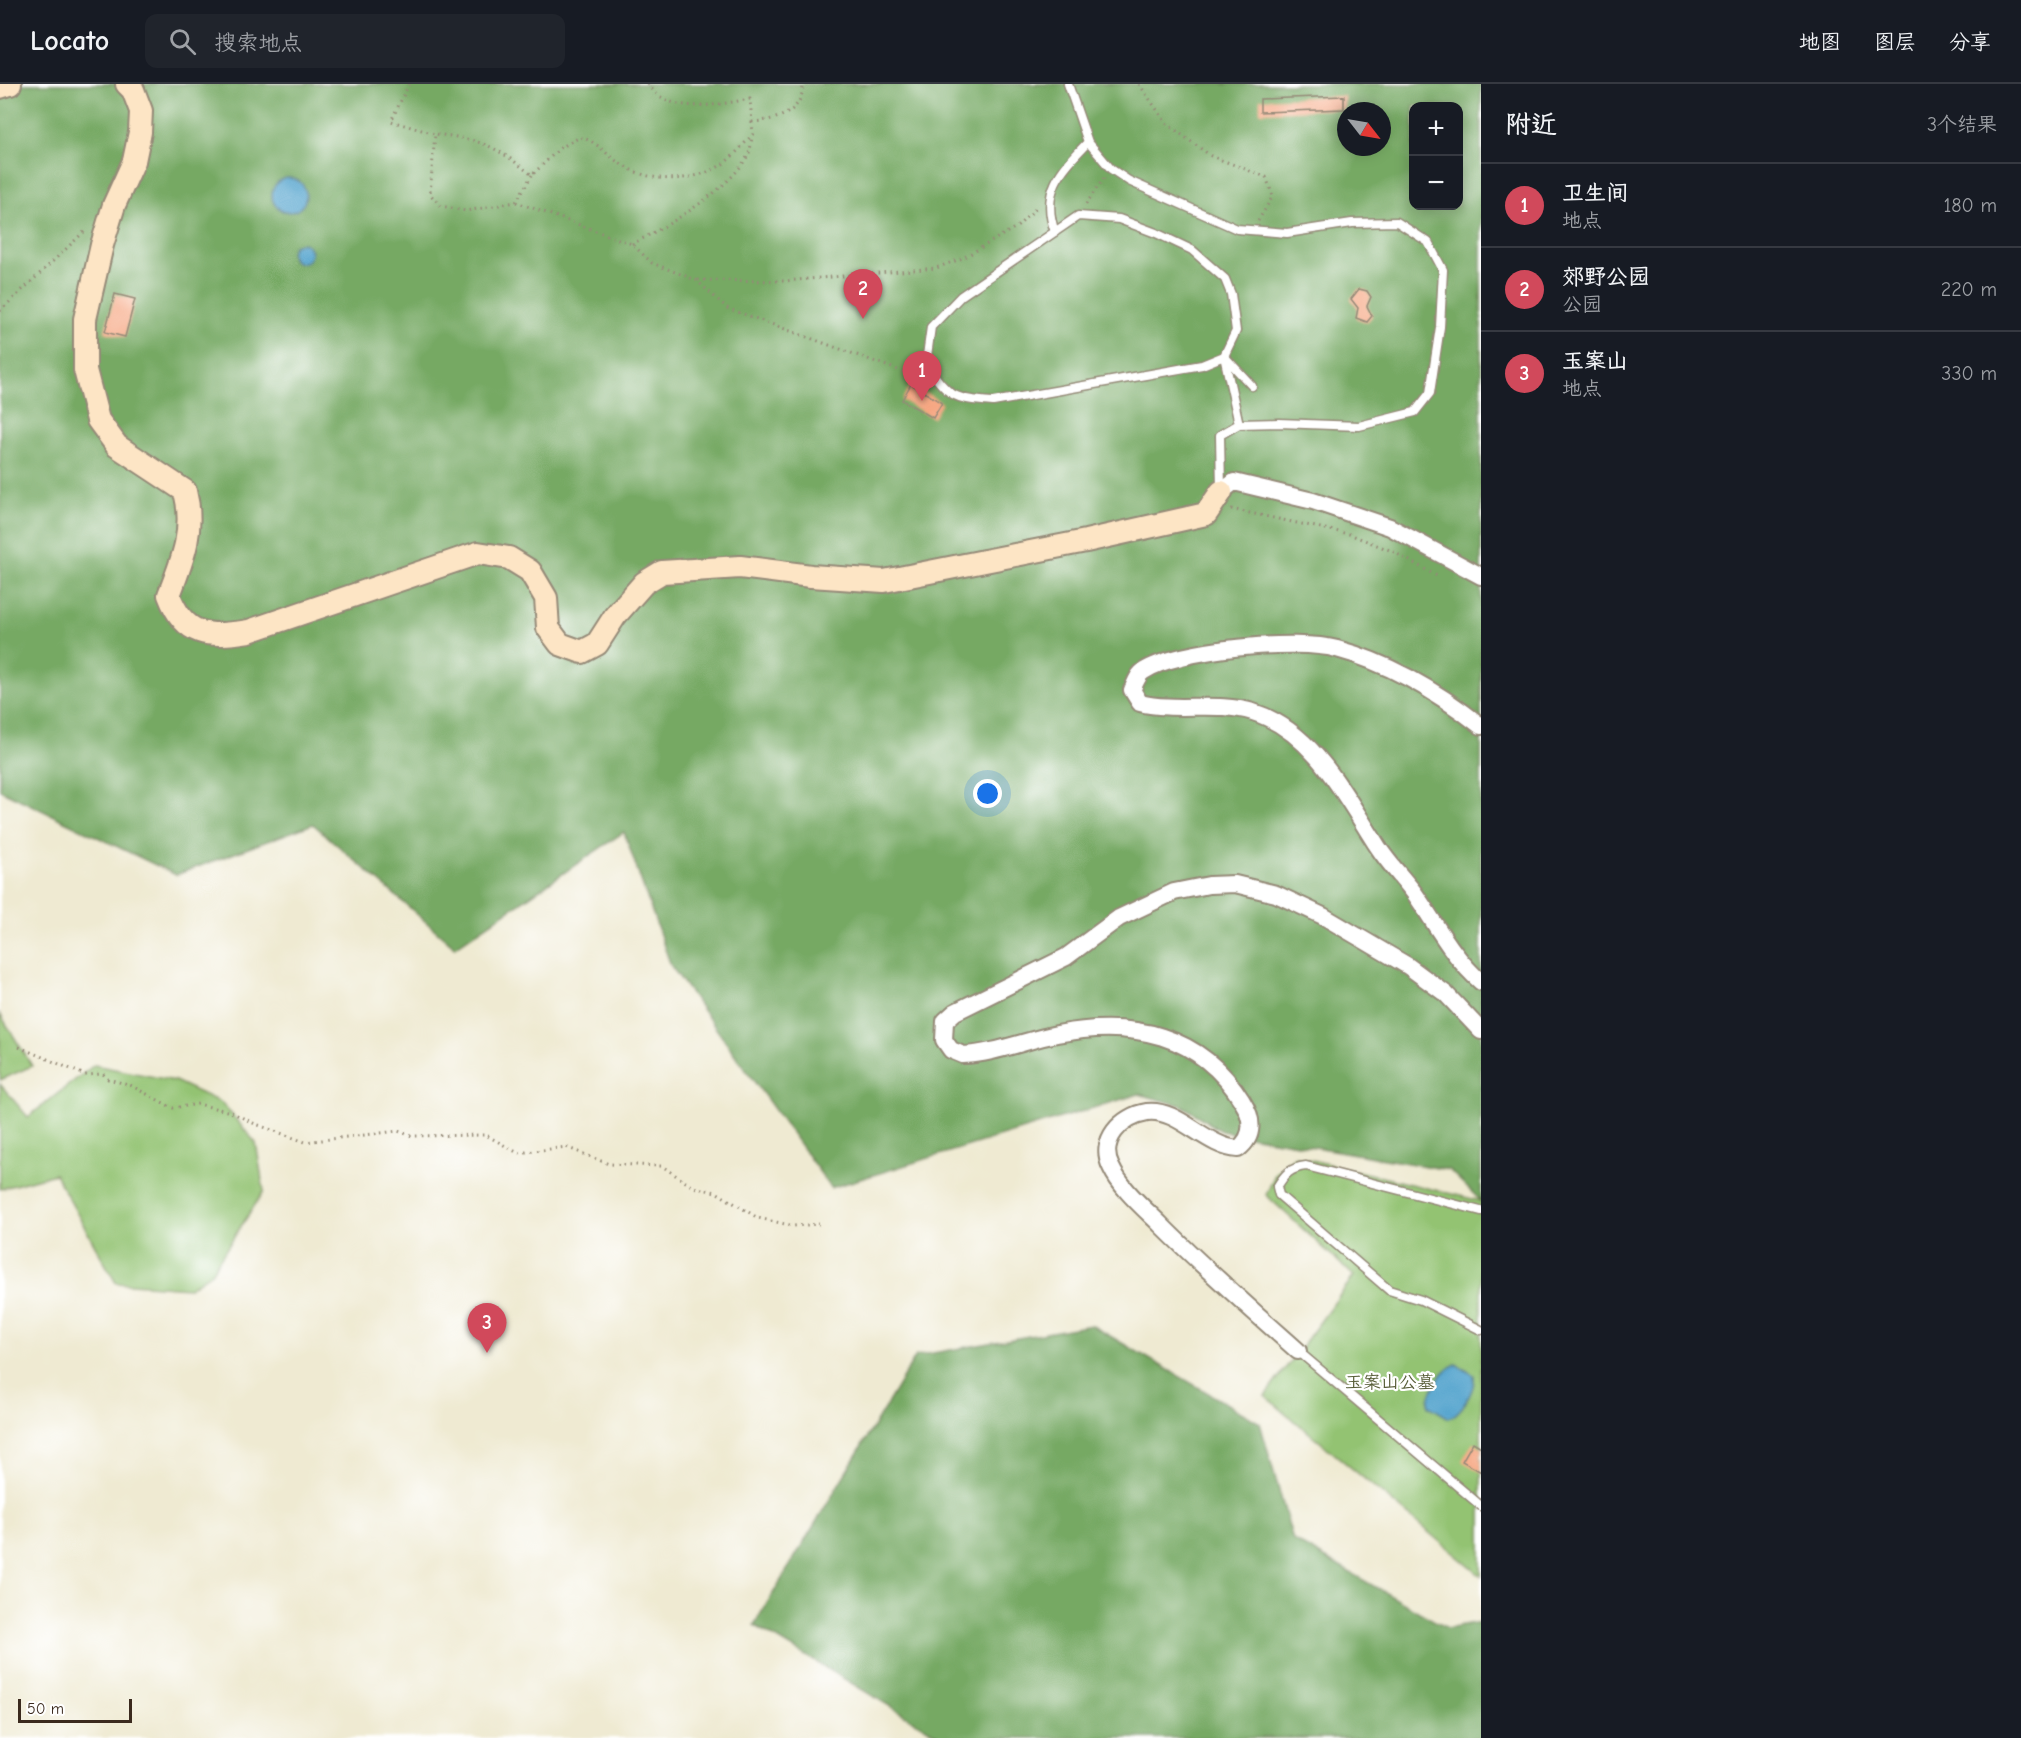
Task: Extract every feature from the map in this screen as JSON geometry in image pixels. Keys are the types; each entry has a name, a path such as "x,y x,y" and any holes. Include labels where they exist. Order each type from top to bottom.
{"street":[{"path":"0,87 10,84"},
{"path":"127,84 133,90 141,111 140,132 134,161 114,205 102,245 85,319 85,370 98,420 117,446 184,491 190,513 184,554 169,595 176,614 194,631 218,636 249,631 478,553 509,558 530,571 546,598 548,628 560,644 582,652 597,644 615,616 644,584 662,572 740,567 811,576 884,581 1086,541 1206,514 1221,492 1234,482 1313,501 1390,527 1481,576"},
{"path":"1481,726 1409,677 1335,648 1277,645 1214,650 1161,663 1141,672 1132,690 1140,703 1162,708 1201,706 1255,713 1294,734 1333,776 1380,850 1415,894 1447,944 1481,982"},
{"path":"1298,1351 1202,1266 1146,1210 1110,1166 1107,1150 1112,1132 1129,1118 1149,1112 1186,1124 1216,1144 1228,1148 1238,1149 1246,1143 1252,1129 1245,1107 1231,1083 1212,1062 1185,1045 1152,1033 1112,1027 1058,1033 963,1055 951,1050 944,1040 945,1021 955,1012 1066,957 1119,918 1174,892 1209,885 1235,884 1276,894 1323,916 1408,966 1446,994 1481,1031"}],"lane":[{"path":"1068,84 1088,142 1111,169 1129,181 1237,229 1287,233 1352,223 1396,222 1428,242 1443,270 1440,327 1430,393 1415,412 1359,426 1239,424 1220,435 1221,492"},
{"path":"1055,232 1049,216 1050,193 1066,164 1088,142"},
{"path":"1224,356 1202,365 993,402 960,399 941,386 926,363 931,327 962,297 1078,216 1119,219 1192,250 1225,279 1231,294 1236,331 1224,356 1239,424"},
{"path":"1224,356 1252,386"},
{"path":"1481,1211 1306,1166 1290,1169 1284,1174 1277,1187 1279,1195 1389,1290 1421,1300 1481,1330"},
{"path":"1298,1351 1481,1506"}],"path":[{"path":"409,84 391,121 435,134 470,138 499,149 532,175"},
{"path":"632,244 672,224 729,179 748,155 753,134 750,99 699,106 672,103 648,84"},
{"path":"752,122 773,120 788,113 799,103 803,84"},
{"path":"1139,84 1167,124 1211,156 1266,177 1273,196 1252,230"},
{"path":"435,134 430,194 441,206 466,211 516,202 632,244 652,263 696,280 785,281 936,268 963,258 1018,226 1050,193"},
{"path":"516,202 532,175 560,148 580,137 595,141 618,163 649,178 694,178 724,163 753,134"},
{"path":"1078,216 1111,169"},
{"path":"0,311 87,229"},
{"path":"696,280 727,308 941,386"},
{"path":"1206,514 1226,508 1349,534 1392,551 1437,576"},
{"path":"19,1047 85,1075 104,1074 108,1079 130,1085 173,1108 198,1104 231,1112 253,1123 305,1142 398,1131 412,1136 486,1135 518,1154 566,1147 609,1164 662,1166 693,1187 716,1192 758,1218 794,1226 819,1224"}],"green space":[{"path":"0,84 1481,84 1481,1201 1449,1170 1221,1131 1183,1106 1139,1094 831,1188 671,966 624,832 455,947 313,824 176,875 0,790"},
{"path":"0,1014 32,1066 0,1080"},
{"path":"94,1065 175,1081 222,1103 256,1143 264,1191 210,1274 189,1288 116,1283 55,1174 0,1189 0,1084 28,1117"},
{"name":"玉案山公墓","path":"1295,1156 1481,1201 1481,1576 1265,1396 1354,1276 1266,1195 1276,1172"},
{"path":"1091,1325 1260,1423 1293,1540 1447,1628 1481,1622 1481,1738 943,1738 754,1625 916,1356"}],"water":[{"path":"289,178 301,183 306,195 301,207 289,212 277,207 272,195 277,183"},
{"path":"301,243 308,246 311,253 308,260 301,263 294,260 291,253 294,246"},
{"path":"1456,1364 1474,1375 1474,1381 1463,1406 1449,1418 1429,1406 1429,1400 1437,1382"}],"building":[{"path":"1344,96 1344,102 1337,102 1337,109 1260,112 1260,99"},
{"path":"1359,289 1367,291 1371,297 1367,306 1372,316 1367,322 1356,318 1358,308 1351,299"},
{"path":"115,294 135,299 125,337 105,332"},
{"path":"911,384 942,403 933,418 902,400"},
{"path":"1473,1442 1481,1447 1481,1472 1462,1461"}],"place":[{"name":"郊野公园","path":"863,319"},
{"name":"卫生间","path":"922,401"},
{"name":"玉案山","path":"487,1353"}]}
